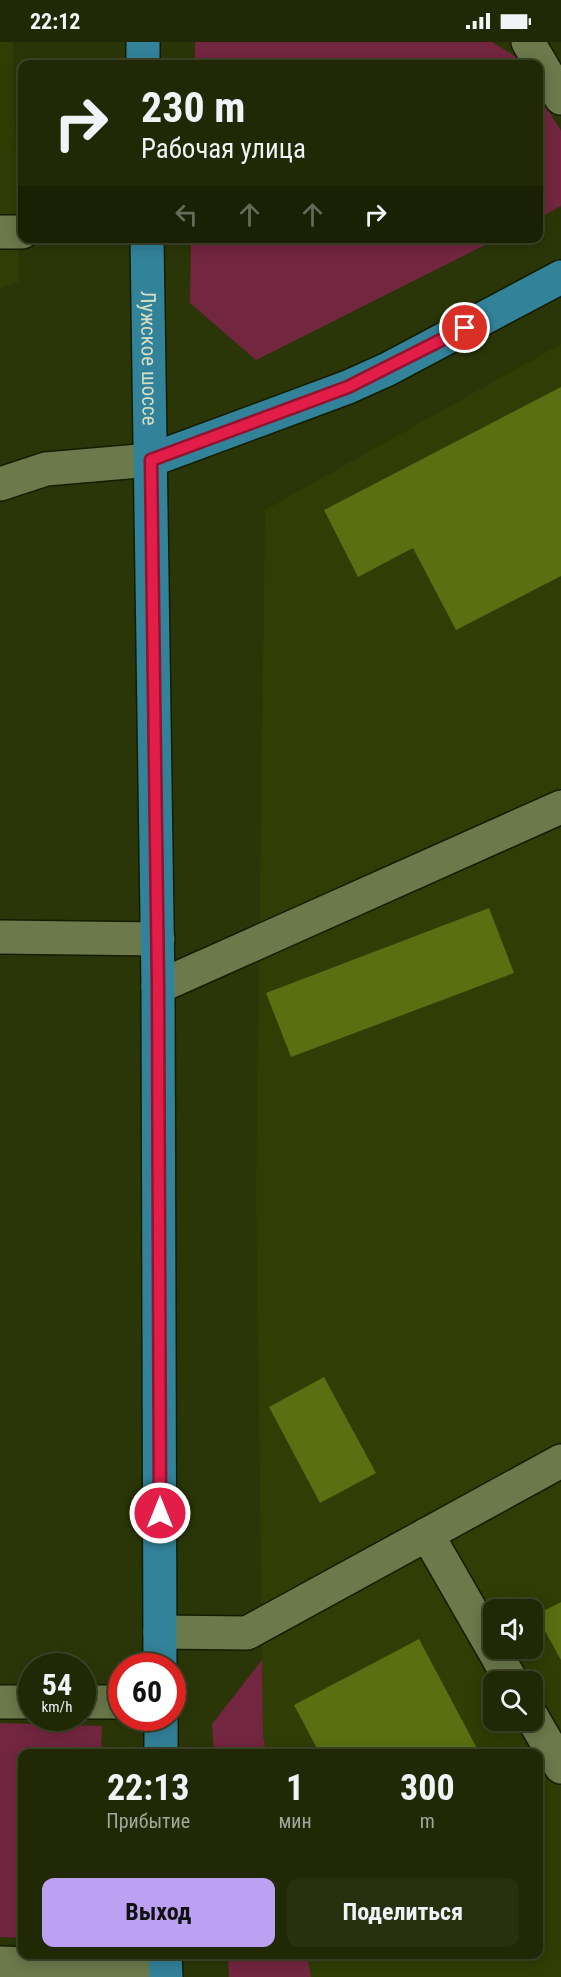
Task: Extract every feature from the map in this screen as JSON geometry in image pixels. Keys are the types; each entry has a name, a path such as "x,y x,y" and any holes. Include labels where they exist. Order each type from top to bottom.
{"main road":[{"path":"143,42 143,60"},
{"name":"Лужское шоссе","path":"147,243 158,939 160,1653"},
{"path":"151,460 348,387 388,369 561,277"},
{"path":"161,1731 161,1749"}],"lane":[{"path":"528,42 539,60"},
{"path":"543,67 561,98"},
{"path":"0,232 18,232"},
{"path":"0,484 46,469 151,460"},
{"path":"158,987 561,807"},
{"path":"0,937 158,939"},
{"path":"160,1632 247,1633 561,1461"},
{"path":"427,1534 506,1671"},
{"path":"0,1702 18,1702"},
{"path":"540,1731 561,1767"},
{"path":"0,1963 165,1967"}],"shaded area":[{"path":"0,42 13,42 19,282 0,288"},
{"path":"195,42 492,42 518,60 195,60"},
{"path":"543,102 561,131 561,206 543,216"},
{"path":"191,243 489,243 256,360 190,303"},
{"path":"561,344 561,1977 311,1977 308,1959 543,1959 543,1749 265,1749 263,1735 256,1192 265,510"},
{"path":"262,1660 263,1735 265,1749 214,1749 212,1724"},
{"path":"0,1723 18,1724 18,1731 96,1731 96,1726 102,1726 101,1749 18,1749 18,1938 0,1937"},
{"path":"228,1959 308,1959 311,1977 229,1977"}],"building":[{"path":"561,387 561,576 456,630 413,548 358,577 324,510"},
{"path":"489,908 514,973 291,1057 266,993"},
{"path":"324,1377 376,1473 320,1503 269,1407"},
{"path":"561,1602 561,1660 543,1628 543,1611"},
{"path":"419,1639 477,1749 317,1749 294,1705"}],"route":[{"path":"160,1513 158,987 151,460 348,387 388,369 465,328"}]}
